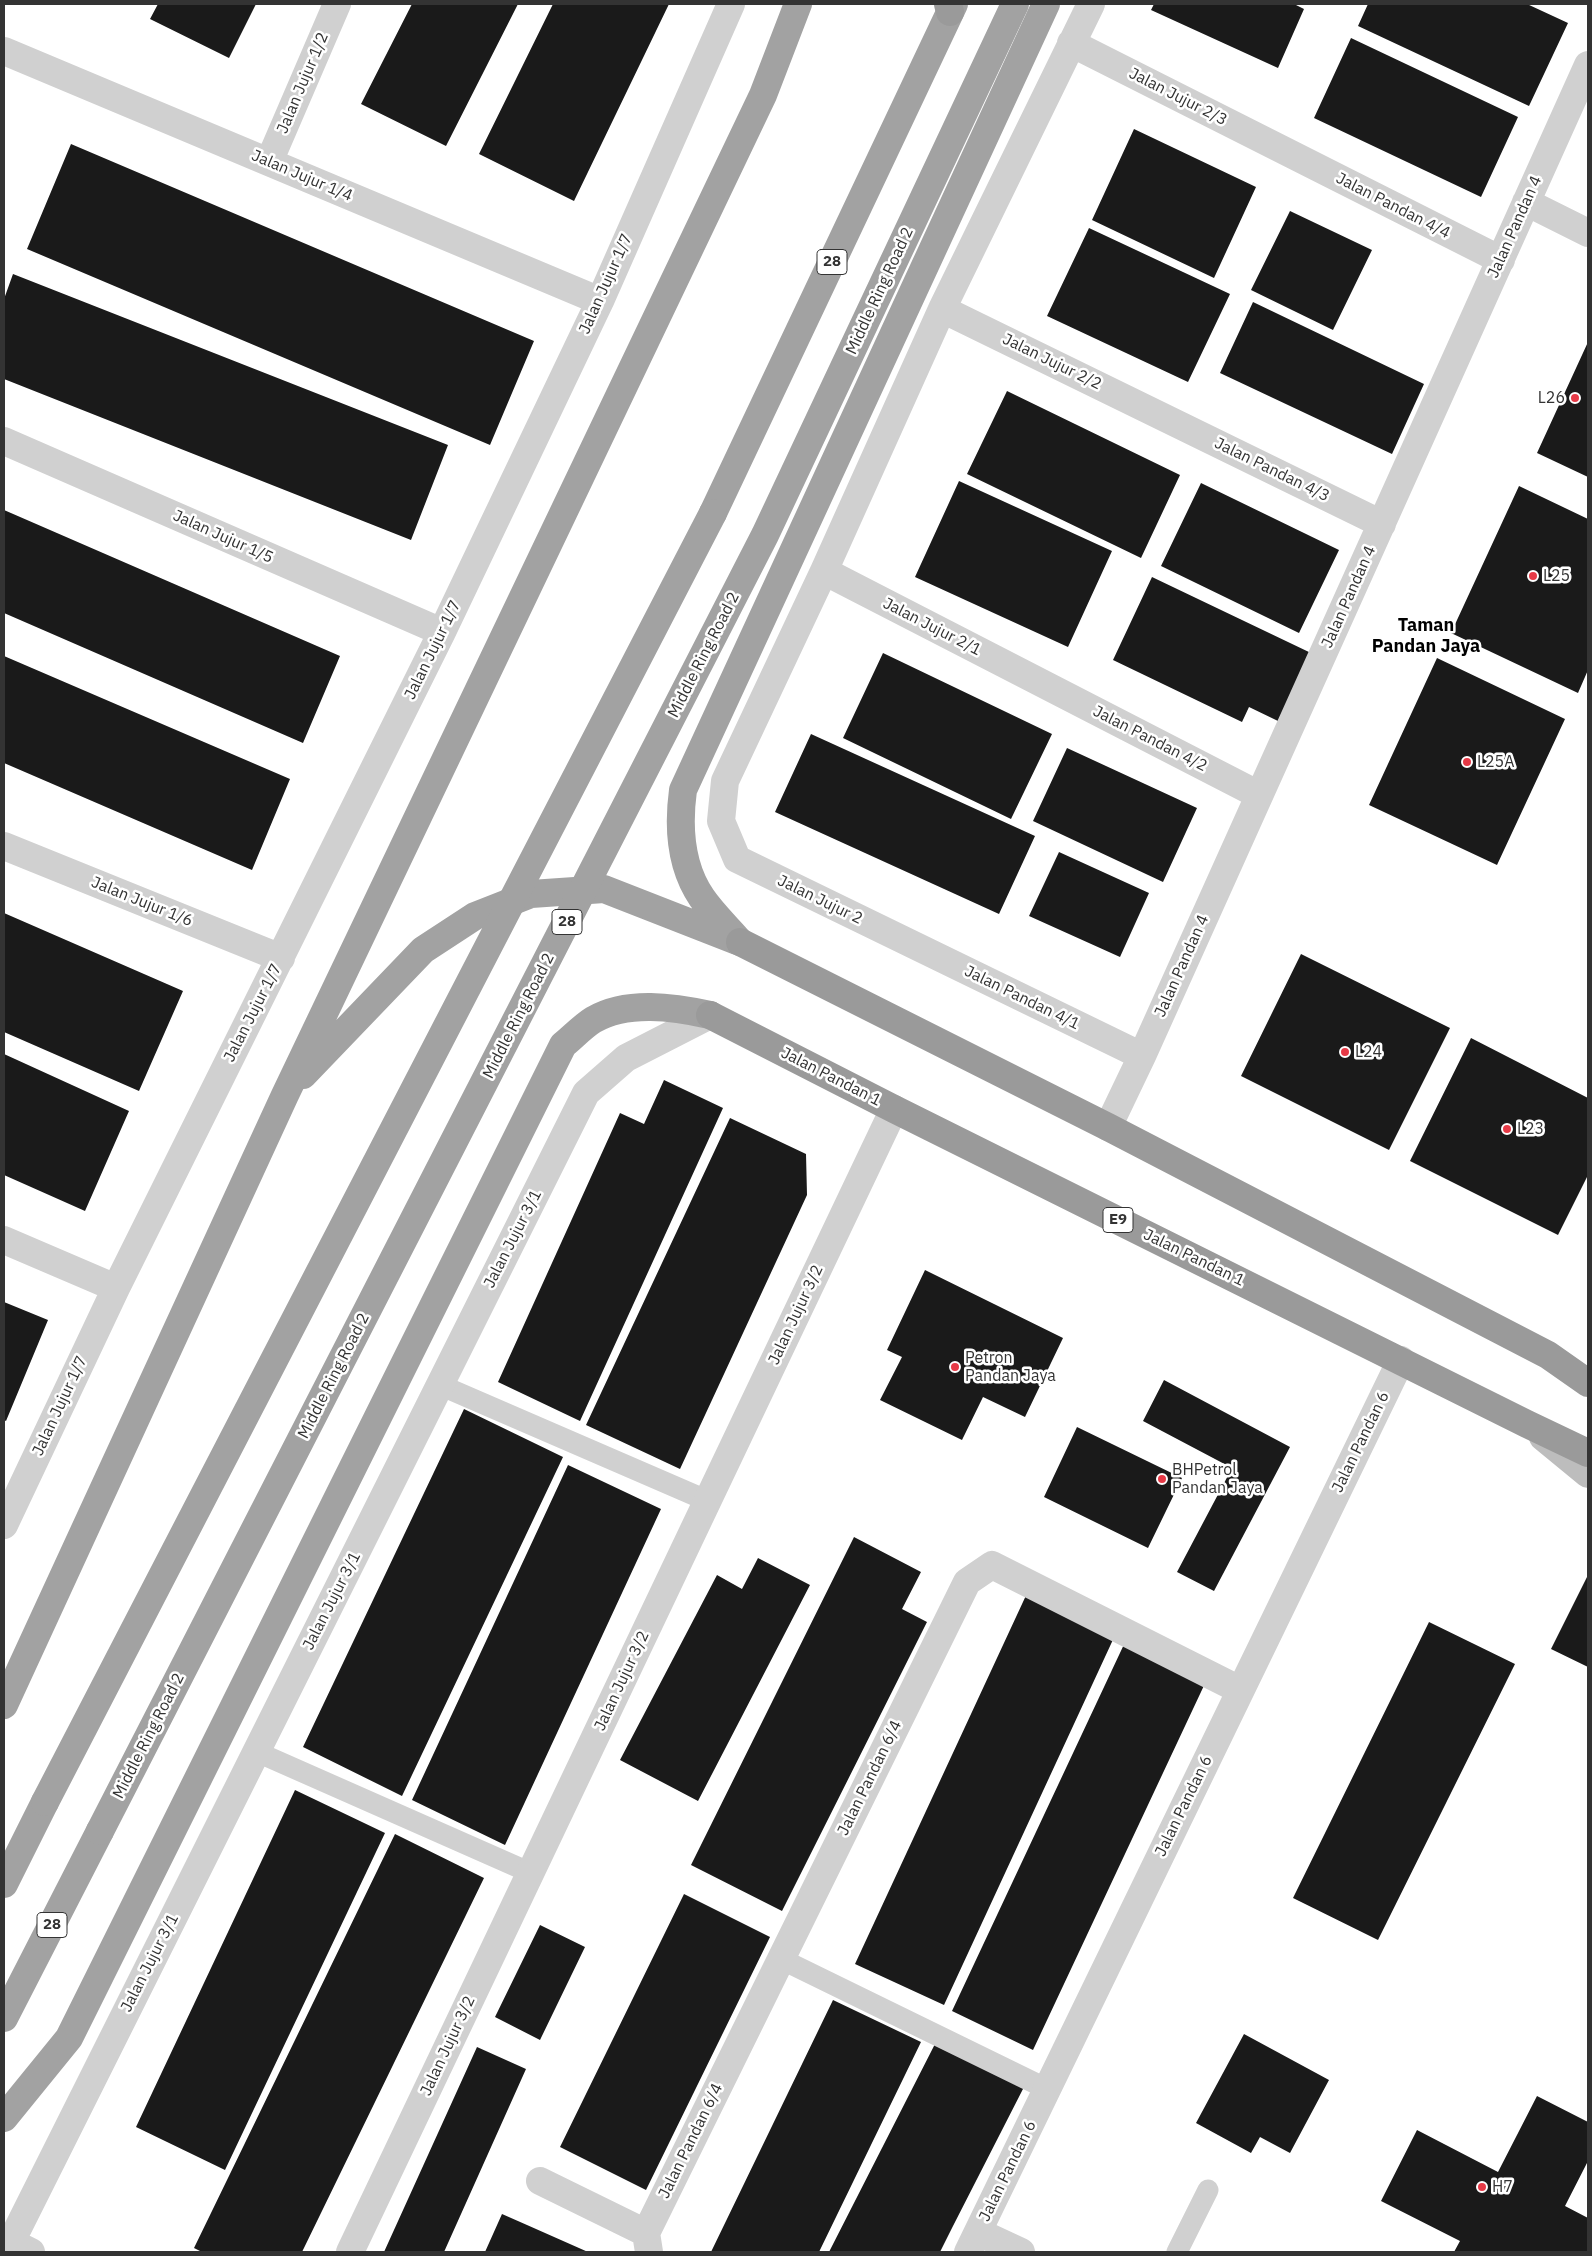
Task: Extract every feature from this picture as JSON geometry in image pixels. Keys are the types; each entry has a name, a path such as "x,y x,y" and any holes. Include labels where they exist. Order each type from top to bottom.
{"highway":[{"path":"4,1705 285,1095 763,95 798,4"},
{"name":"Middle Ring Road 2","path":"4,2018 765,535 1015,4"},
{"path":"740,942 702,898 686,864 680,833 684,790 1046,4"},
{"name":"28","path":"4,1884 713,513 951,6"},
{"path":"285,1095 423,950 475,916 531,894 604,889 740,942 1108,1127 1548,1355 1588,1383"},
{"path":"4,2118 69,2038 563,1045 594,1020 627,1008 670,1006 710,1015"},
{"name":"Jalan Pandan 1","path":"710,1015 894,1109 1527,1424"},
{"name":"E9","path":"1527,1424 1588,1453"}],"main road":[{"path":"1548,1355 1588,1369"},
{"name":"Jalan Pandan 1","path":"1527,1424 1588,1474"}],"street":[{"name":"Jalan Jujur 1/2","path":"269,162 337,4"},
{"name":"Jalan Jujur 1/7","path":"4,1525 116,1288 442,632 600,302 731,4"},
{"path":"824,571 942,309 1091,4"},
{"name":"Jalan Jujur 2/3","path":"1071,43 1285,152"},
{"name":"Jalan Jujur 1/4","path":"4,51 600,302"},
{"name":"Jalan Pandan 4","path":"1108,1127 1260,795 1588,65"},
{"name":"Jalan Pandan 4/4","path":"1285,152 1501,260"},
{"path":"1526,202 1588,233"},
{"name":"Jalan Jujur 2/2","path":"942,309 1161,416"},
{"name":"Jalan Pandan 4/3","path":"1161,416 1382,524"},
{"name":"Jalan Jujur 1/5","path":"4,441 442,632"},
{"name":"Jalan Jujur 2/1","path":"824,571 1041,683"},
{"name":"Jalan Jujur 2","path":"824,571 725,781 721,821 737,859 903,940"},
{"name":"Jalan Pandan 4/2","path":"1041,683 1260,795"},
{"name":"Jalan Jujur 1/6","path":"4,846 281,958"},
{"name":"Jalan Pandan 4/1","path":"903,940 1142,1056"},
{"name":"Jalan Jujur 3/1","path":"21,2247 256,1752 586,1093 626,1058 710,1015"},
{"name":"Jalan Jujur 3/2","path":"350,2252 894,1109"},
{"path":"4,1240 116,1288"},
{"name":"Jalan Pandan 6","path":"973,2242 1401,1360"},
{"name":"Jalan Pandan 6/4","path":"647,2242 781,1959 966,1582 992,1565 1240,1690"},
{"path":"540,2181 647,2242"},
{"path":"973,2242 1021,2252"}],"lane":[{"path":"440,1385 708,1501"},
{"path":"256,1752 531,1873"},
{"path":"781,1959 1047,2089"},
{"path":"1177,2252 1208,2190"}],"building":[{"path":"158,4 256,4 229,58 150,19"},
{"path":"412,4 518,4 446,146 361,104"},
{"path":"553,4 669,4 574,201 479,154"},
{"path":"1154,4 1294,4 1304,9 1278,68 1151,10"},
{"path":"1368,4 1527,4 1568,23 1529,106 1358,26"},
{"path":"1351,38 1518,117 1481,197 1314,118"},
{"path":"1134,129 1256,187 1214,278 1092,220"},
{"path":"71,144 534,341 490,445 27,249"},
{"path":"1290,211 1372,250 1333,330 1251,290"},
{"path":"1089,228 1230,294 1188,382 1047,316"},
{"path":"13,274 448,445 411,540 4,379 4,299"},
{"path":"1253,302 1424,384 1392,454 1220,373"},
{"name":"L26","path":"1588,342 1588,477 1537,453"},
{"path":"1007,391 1180,475 1141,558 967,474"},
{"path":"959,481 1112,551 1068,647 915,577"},
{"path":"1201,483 1339,550 1299,633 1161,566"},
{"name":"L25","path":"1519,486 1588,519 1588,670 1578,693 1451,633"},
{"path":"4,510 340,656 303,743 4,613"},
{"path":"1152,577 1311,653 1278,721 1249,707 1242,722 1113,660"},
{"path":"883,653 1052,734 1011,819 843,738"},
{"path":"4,656 290,779 252,870 4,763"},
{"name":"L25A","path":"1437,658 1565,719 1497,865 1369,805"},
{"path":"811,734 1035,836 999,914 775,812"},
{"path":"1067,748 1197,808 1163,882 1033,821"},
{"path":"1059,852 1149,893 1120,957 1029,916"},
{"path":"4,913 183,991 139,1091 4,1032"},
{"name":"L24","path":"1301,954 1450,1028 1389,1150 1241,1076"},
{"name":"L23","path":"1471,1038 1588,1098 1588,1175 1558,1235 1410,1161"},
{"path":"4,1054 129,1111 85,1211 4,1175"},
{"path":"664,1080 723,1108 580,1421 498,1382 620,1113 644,1124"},
{"path":"730,1118 806,1154 807,1195 680,1469 586,1425"},
{"path":"925,1270 1063,1338 1025,1417 983,1397 962,1440 880,1400 902,1357 887,1350"},
{"path":"4,1302 48,1320 6,1421 4,1420"},
{"path":"1164,1380 1290,1447 1214,1591 1177,1572 1232,1468 1143,1421"},
{"path":"464,1409 563,1457 402,1796 303,1747"},
{"path":"1077,1427 1182,1478 1148,1548 1044,1497"},
{"path":"568,1465 661,1509 505,1845 412,1800"},
{"path":"854,1537 921,1572 902,1609 927,1622 782,1911 691,1865"},
{"path":"758,1558 810,1585 698,1801 620,1760 717,1575 742,1589"},
{"path":"1588,1575 1588,1667 1551,1649"},
{"path":"1029,1589 1117,1631 944,2005 855,1964"},
{"path":"1429,1622 1515,1664 1378,1940 1293,1898"},
{"path":"1127,1638 1208,1677 1033,2050 952,2011"},
{"path":"295,1790 385,1833 225,2170 136,2127"},
{"path":"395,1834 484,1878 302,2252 202,2252 194,2248"},
{"path":"684,1894 770,1937 646,2190 560,2147"},
{"path":"540,1925 585,1947 540,2040 495,2017"},
{"path":"833,2000 921,2042 819,2252 711,2252"},
{"path":"1244,2034 1329,2080 1290,2153 1260,2137 1251,2153 1196,2123"},
{"path":"936,2042 1024,2087 940,2252 829,2252"},
{"path":"477,2047 526,2069 444,2252 384,2252"},
{"name":"H7","path":"1537,2096 1588,2122 1588,2161 1565,2206 1588,2218 1588,2252 1454,2252 1460,2241 1381,2201 1417,2130 1498,2172"},
{"path":"502,2214 527,2225 588,2252 485,2252"}],"place":[{"name":"L26","path":"1575,398"},
{"name":"L25","path":"1533,576"},
{"name":"L25A","path":"1467,762"},
{"name":"L24","path":"1345,1052"},
{"name":"L23","path":"1507,1129"},
{"name":"Petron Pandan Jaya","path":"955,1367"},
{"name":"BHPetrol Pandan Jaya","path":"1162,1479"},
{"name":"H7","path":"1482,2187"}],"district":[{"name":"Taman Pandan Jaya","path":"1426,636"}]}
